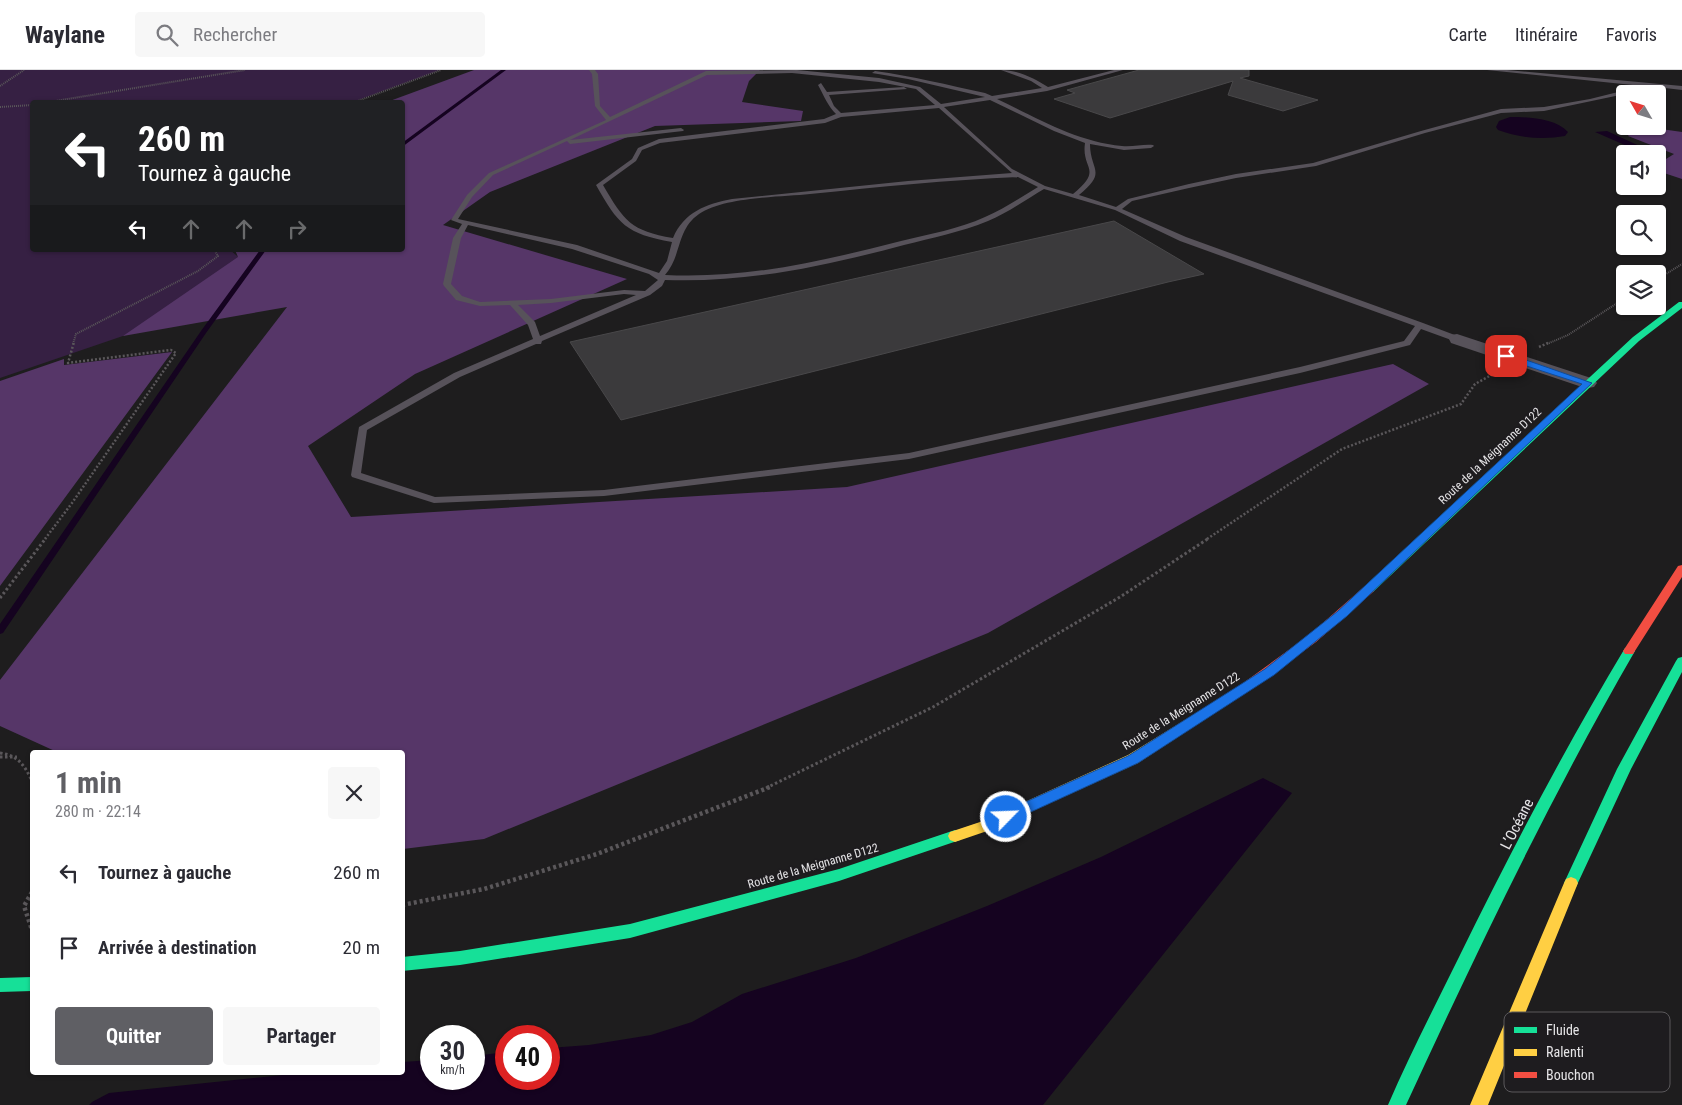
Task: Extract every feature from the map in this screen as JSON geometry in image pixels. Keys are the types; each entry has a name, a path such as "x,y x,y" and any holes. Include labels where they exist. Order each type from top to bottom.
{"main road":[{"name":"Route de la Meignanne D122","path":"405,964 460,958 630,931 840,874 988,825 1133,759 1269,672 1343,613 1636,339 1682,304"},
{"name":"L’Océane","path":"1397,1105 1484,920 1552,790 1622,662 1682,568"},
{"path":"1517,1012 1550,931 1605,809 1682,661"},
{"path":"0,985 30,984"},
{"path":"1479,1105 1504,1044"}],"street":[{"path":"1457,339 1588,383"}],"lane":[{"path":"592,70 597,108 602,115 610,120"},
{"path":"1004,70 1033,80 1047,89"},
{"path":"724,126 940,106 992,99 1047,89 1120,70"},
{"path":"1490,70 1682,88"},
{"path":"792,71 878,80 918,88 1010,170 1043,187 1117,209 1183,239 1457,339"},
{"path":"1043,187 985,219 848,258 784,272 743,277 680,278 659,276 645,269 574,247 454,220 469,196 491,174 610,120 706,73 792,71 903,76 936,85 977,92 1056,130 1088,142 1124,148 1151,146"},
{"path":"1117,209 1130,200 1189,186 1236,176 1314,165 1501,111 1544,109 1590,101 1642,89 1648,84"},
{"path":"821,85 824,94 840,116"},
{"path":"824,94 918,88"},
{"path":"677,241 651,236 626,225 616,216 599,184 634,160 640,149 659,141 825,121 840,116"},
{"path":"561,143 684,130"},
{"path":"1075,195 1088,185 1092,179 1093,166 1086,146 1088,142"},
{"path":"659,276 667,270 686,222 700,209 759,196 937,179 1018,175"},
{"path":"466,223 457,238 447,284 459,298 480,304 513,304 624,292 647,293"},
{"path":"659,276 662,279 659,284 647,293 457,376 362,429 356,475 434,500 604,493 909,456 1300,370 1407,343 1420,326"},
{"path":"513,304 532,324 538,342"}],"path":[{"path":"0,86 24,70"},
{"path":"61,100 245,70"},
{"path":"360,100 440,70"},
{"path":"0,108 30,105"},
{"path":"0,598 72,503 176,353 171,350 68,363 76,334 198,271 218,256 215,252"},
{"path":"1666,274 1682,264"},
{"path":"1537,348 1568,335 1616,304"},
{"path":"405,904 484,890 597,854 778,783 933,707 1120,597 1342,449 1461,404 1475,384 1500,371"},
{"path":"0,753 9,753 17,757 30,778"},
{"path":"0,757 17,757"},
{"path":"30,896 24,906 30,924"}],"shaded area":[{"path":"0,70 440,70 358,100 30,100 30,252 232,252 255,271 275,284 0,378"},
{"path":"474,70 760,70 749,81 742,102 803,111 801,121 655,126 490,192 443,225 627,279 415,374 308,446 351,517 847,487 1393,364 1429,384 988,633 484,839 405,849 405,750 53,750 0,726 0,680 287,307 123,336 238,257 236,252 405,252 405,100 392,100"},
{"path":"1510,117 1549,121 1563,127 1568,132 1565,136 1540,138 1514,135 1498,130 1496,127 1499,121"},
{"path":"1666,130 1682,132 1682,179 1666,174 1666,159 1674,154 1666,151 1666,145 1651,145 1628,136 1666,135"},
{"path":"1607,131 1637,145 1625,145 1595,132"},
{"path":"172,352 0,586 0,381 64,359 64,365"},
{"path":"1263,778 1292,793 1043,1105 89,1105 109,1093 283,1075 405,1075 405,1062 420,1061 420,1090 485,1090 485,1055 495,1053 495,1090 560,1090 560,1047 589,1045 651,1035 692,1022 742,994 856,958 987,906 1101,857"}],"building":[{"path":"1139,70 1249,70 1249,76 1240,78 1318,100 1283,111 1228,95 1233,81 1110,118 1054,99 1075,93 1067,90"},
{"path":"1114,221 1204,274 621,420 570,342"}],"waterway":[{"path":"405,144 504,70"},
{"path":"0,631 203,332 262,252"}],"traffic: fast":[{"path":"1369,589 1636,339 1682,304"},
{"path":"1397,1105 1479,932 1536,818 1629,651"},
{"path":"1571,883 1624,769 1682,661"},
{"path":"405,964 460,958 630,931 839,875 955,836"},
{"path":"0,985 30,984"}],"traffic: slow":[{"path":"955,836 988,825 1133,759 1250,684"},
{"path":"1518,1012 1571,883"},
{"path":"1479,1105 1504,1045"}],"traffic: jam":[{"path":"1629,651 1682,568"},
{"path":"1250,684 1282,663 1369,589"}],"route":[{"path":"1006,817 1133,759 1269,672 1343,613 1588,383 1506,356"}]}
